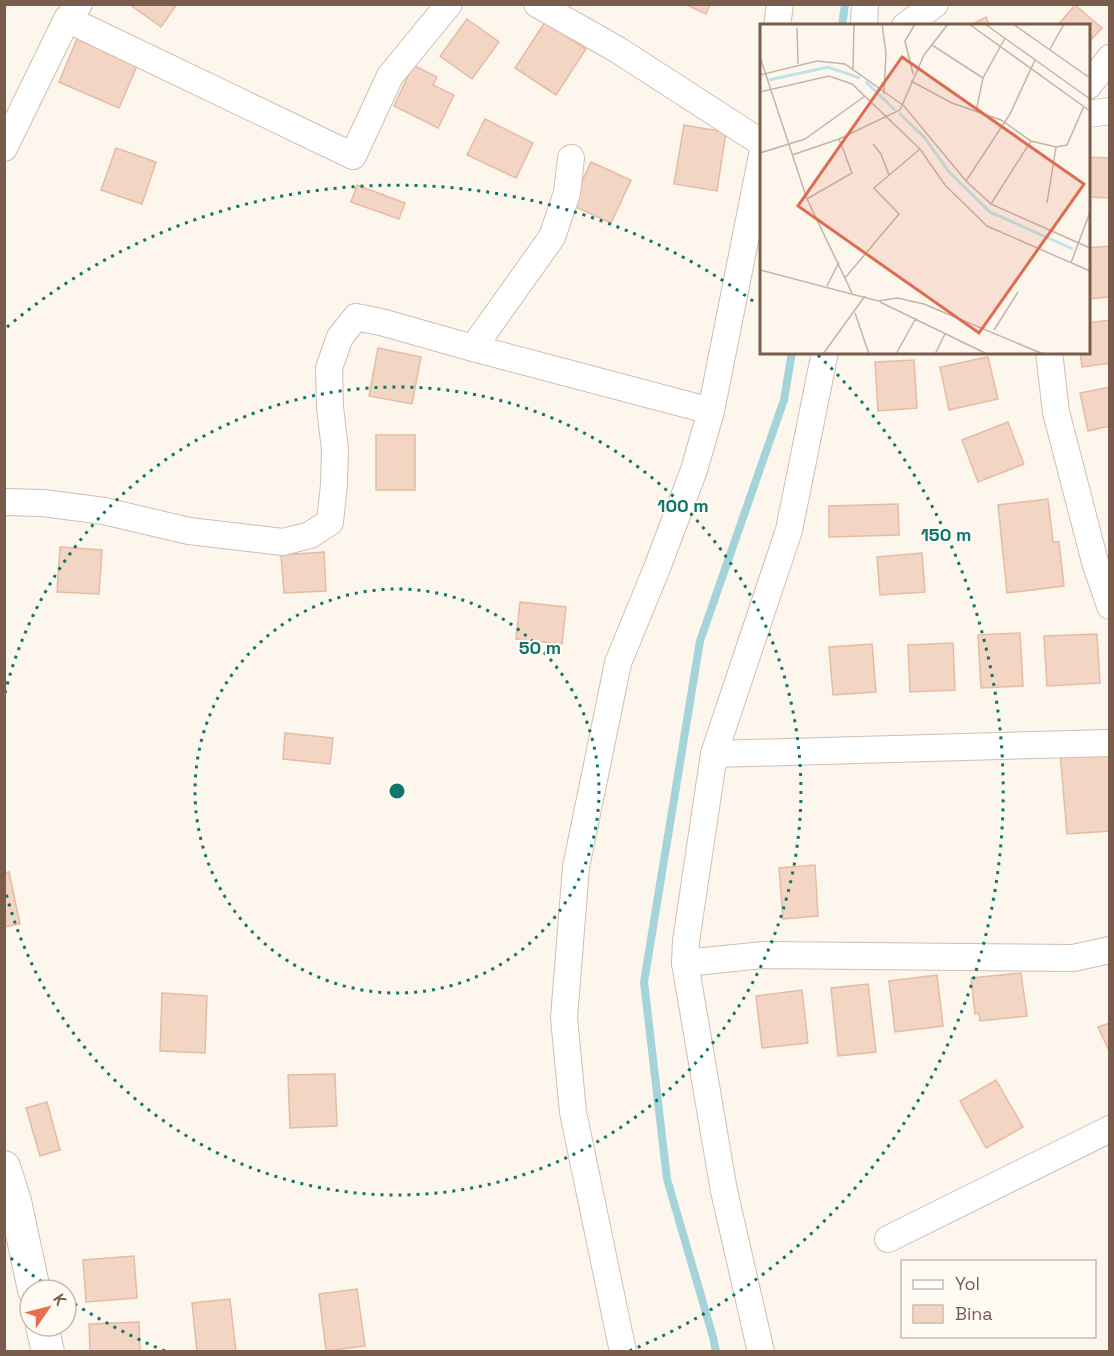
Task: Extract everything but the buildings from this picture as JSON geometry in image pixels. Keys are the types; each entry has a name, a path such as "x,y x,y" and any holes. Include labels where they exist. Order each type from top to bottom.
{"street":[{"path":"4,148 73,12 353,156 390,76 449,4"},
{"path":"537,4 618,50 760,142"},
{"path":"777,24 780,4"},
{"path":"864,24 865,4"},
{"path":"908,24 935,4"},
{"path":"1090,85 1110,58"},
{"path":"1090,114 1110,111"},
{"path":"473,348 552,237 567,193 571,158"},
{"path":"623,1352 573,1112 564,1018 576,867 618,663 694,470 711,411 760,165"},
{"path":"4,502 43,503 104,511 189,531 284,542 310,535 330,522 335,450 330,407 329,368 340,337 356,317 711,411"},
{"path":"760,1352 724,1191 685,963 686,941 714,754 789,530 825,354"},
{"path":"1049,354 1056,412 1102,559 1110,606"},
{"path":"714,754 1110,743"},
{"path":"685,963 764,955 1073,958 1110,950"},
{"path":"888,1239 1110,1129"},
{"path":"4,1167 15,1201 31,1278"}],"waterway":[{"path":"842,24 845,4"},
{"path":"716,1352 667,1179 644,982 700,641 784,400 792,354"}]}
